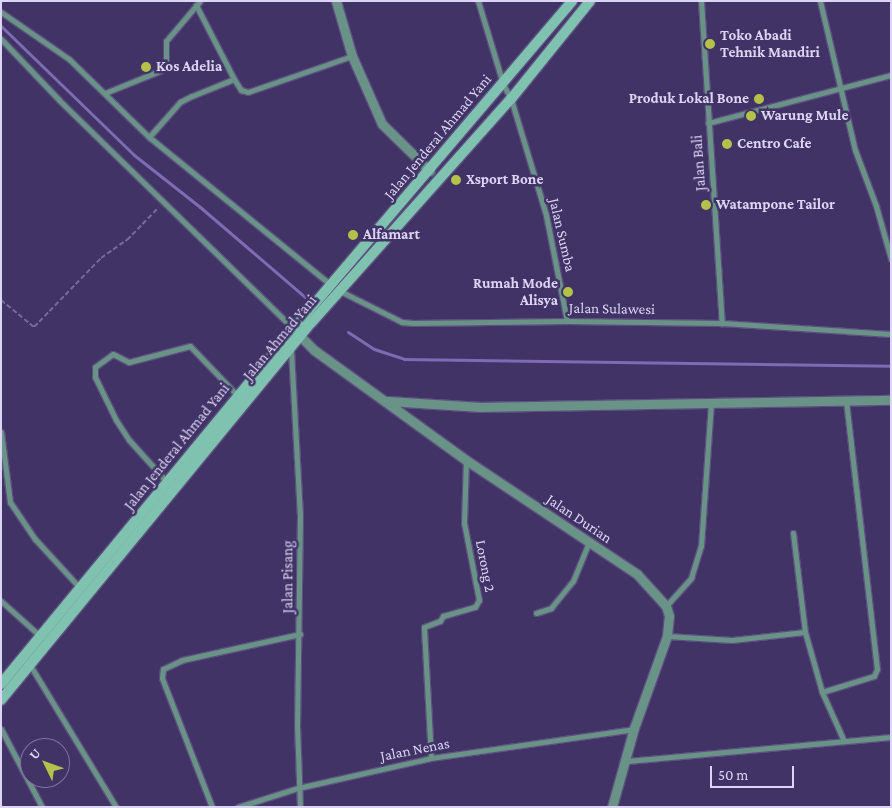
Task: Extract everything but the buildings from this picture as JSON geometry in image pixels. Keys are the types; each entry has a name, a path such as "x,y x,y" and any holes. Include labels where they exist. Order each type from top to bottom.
{"main road":[{"name":"Jalan Jenderal Ahmad Yani","path":"332,293 430,171 572,1"},
{"name":"Jalan Ahmad Yani","path":"1,700 291,348 297,333 308,319 512,99 590,1"},
{"name":"Jalan Jenderal Ahmad Yani","path":"1,684 238,396 297,333"}],"street":[{"path":"336,1 352,56 382,124 430,171"},
{"name":"Jalan Sumba","path":"478,1 503,84 512,99 546,215 567,320"},
{"name":"Jalan Bali","path":"701,1 722,323"},
{"path":"820,1 862,176 876,206 891,259"},
{"path":"105,93 162,70 166,66 166,41 198,3 241,90 248,92 352,56"},
{"name":"Jalan Sulawesi","path":"1,12 69,59 150,137 332,293 402,322 567,320 722,323 891,334"},
{"path":"1,39 297,333"},
{"path":"708,123 891,74"},
{"path":"150,137 180,102 234,79"},
{"name":"Jalan Durian","path":"297,333 466,460 637,574 666,606"},
{"path":"167,482 129,440 116,420 95,377 95,367 113,354 129,362 190,346 238,396"},
{"name":"Jalan Pisang","path":"291,348 298,440 300,634 298,788 300,807"},
{"path":"387,401 481,407 891,400"},
{"path":"822,692 874,676 877,669 846,401"},
{"path":"612,807 634,728 667,636 669,616 666,606 691,578 701,546 711,404"},
{"path":"1,432 10,502 34,540 80,589"},
{"name":"Lorong 2","path":"430,758 424,627 440,621 443,616 475,607 480,600 464,523 466,460"},
{"path":"794,533 805,632 822,692 843,739"},
{"path":"536,612 551,608 573,581 589,542"},
{"path":"1,601 41,636"},
{"path":"667,636 732,640 805,632"},
{"path":"212,807 162,678 163,669 182,660 300,634"},
{"path":"30,665 116,807"},
{"name":"Jalan Nenas","path":"238,807 298,788 430,758 634,728"},
{"path":"1,729 42,807"},
{"path":"626,761 843,739 891,737"}],"path":[{"path":"1,300 34,327 101,258 127,240 163,202"}],"waterway":[{"path":"1,26 134,155 200,207 305,297"},
{"path":"348,332 374,349 404,359 891,366"}],"place":[{"name":"Toko Abadi Tehnik Mandiri","path":"710,44"},
{"name":"Kos Adelia","path":"146,67"},
{"name":"Produk Lokal Bone","path":"759,99"},
{"name":"Warung Mule","path":"751,116"},
{"name":"Centro Cafe","path":"727,144"},
{"name":"Xsport Bone","path":"456,180"},
{"name":"Watampone Tailor","path":"706,205"},
{"name":"Alfamart","path":"353,235"},
{"name":"Rumah Mode Alisya","path":"568,292"}]}
